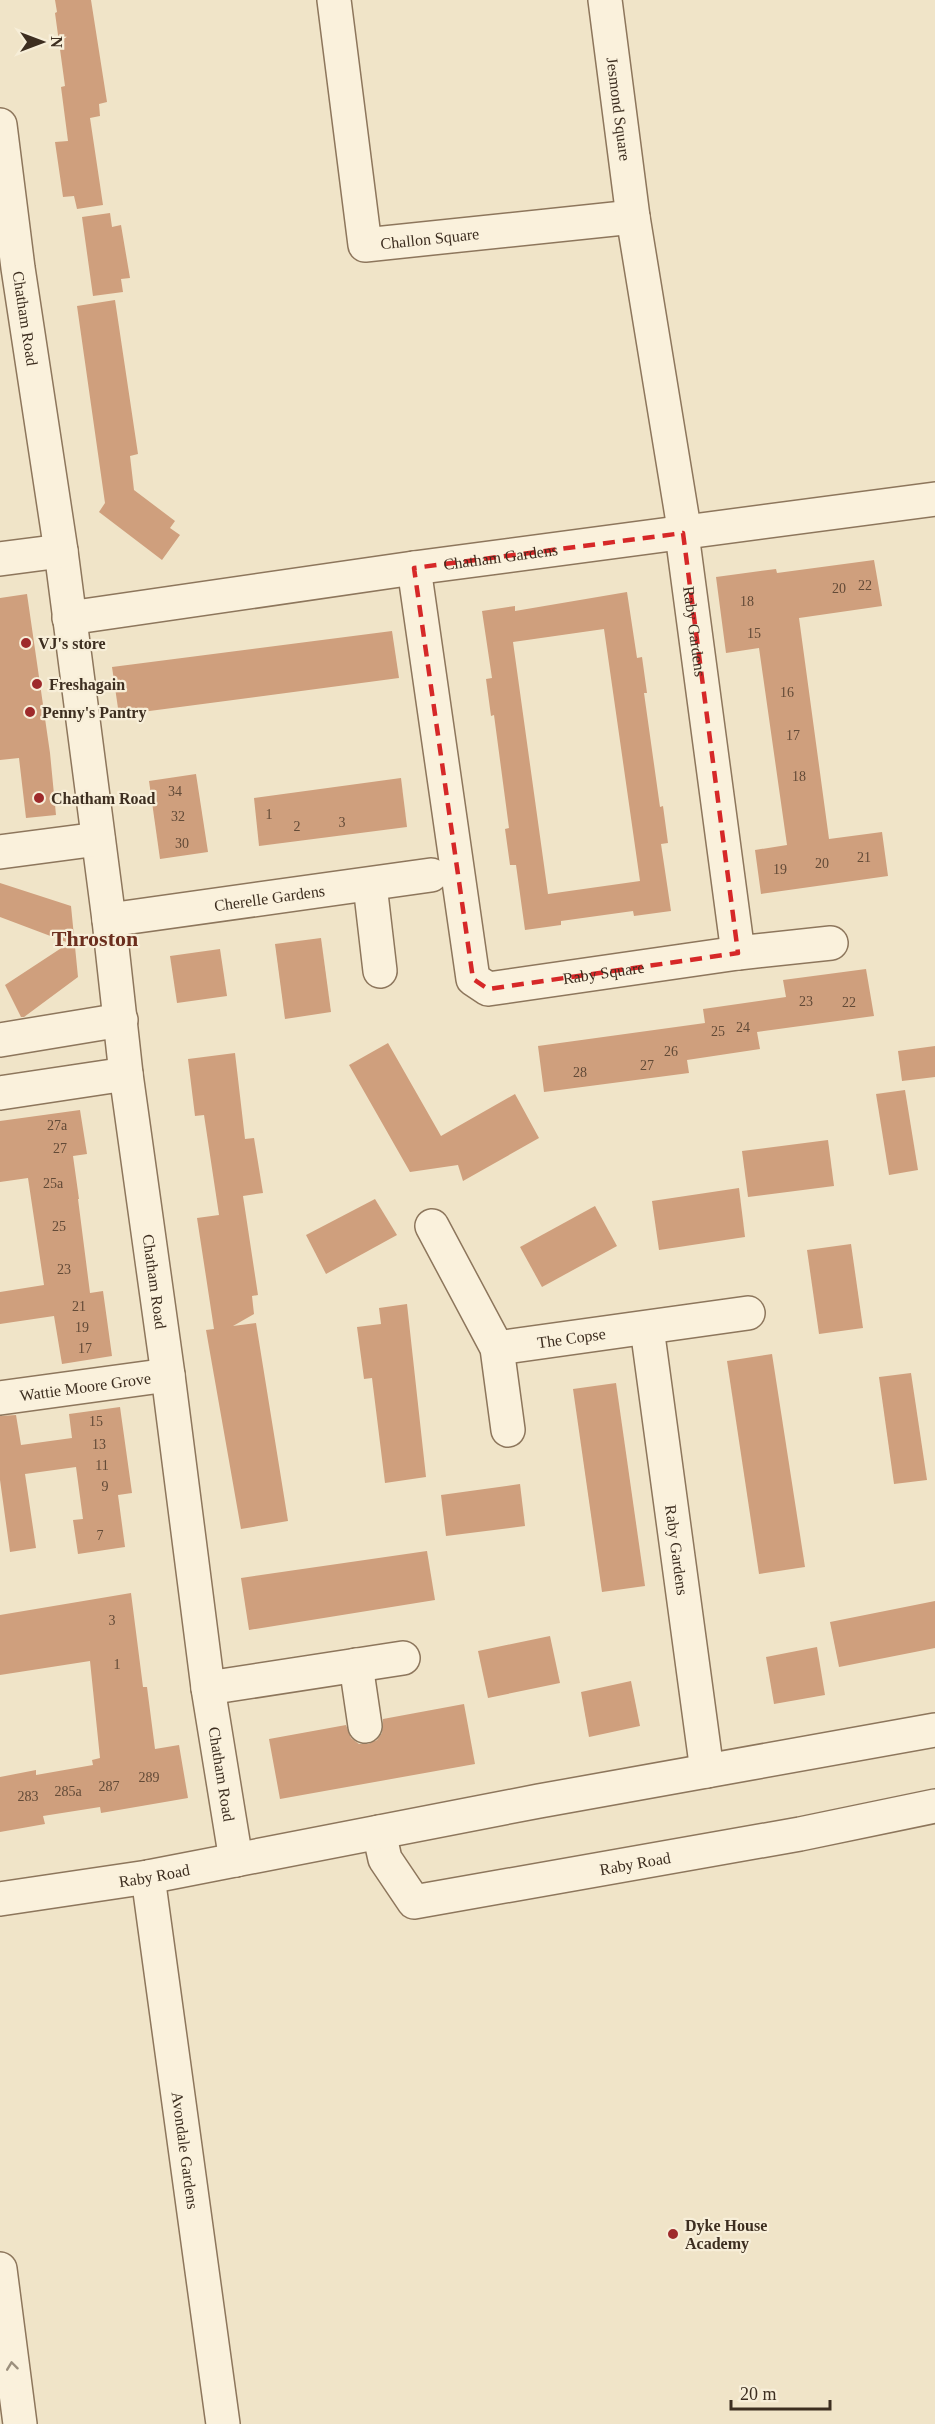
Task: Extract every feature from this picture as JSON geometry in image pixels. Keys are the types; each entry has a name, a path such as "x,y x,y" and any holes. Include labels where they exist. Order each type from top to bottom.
{"street":[{"name":"Challon Square","path":"334,0 365,245 633,217"},
{"name":"Jesmond Square","path":"605,0 633,217"},
{"name":"Chatham Road","path":"0,125 9,268 61,551 109,920 126,1074 208,1688 236,1860"},
{"name":"Raby Gardens","path":"633,217 682,516 738,953"},
{"name":"Chatham Gardens","path":"69,618 414,568 935,499"},
{"path":"0,559 61,551"},
{"name":"Raby Square","path":"414,568 473,979 488,989 738,953"},
{"path":"0,852 98,839"},
{"name":"Cherelle Gardens","path":"109,920 431,875"},
{"path":"370,885 380,971"},
{"path":"738,953 831,943"},
{"path":"0,1040 121,1020"},
{"path":"0,1093 126,1074"},
{"path":"432,1226 497,1348 508,1430"},
{"name":"The Copse","path":"497,1348 748,1313"},
{"name":"Raby Gardens","path":"646,1328 707,1771"},
{"name":"Wattie Moore Grove","path":"0,1398 168,1375"},
{"path":"208,1688 403,1658"},
{"path":"356,1665 365,1726"},
{"name":"Raby Road","path":"0,1899 148,1877 935,1730"},
{"name":"Raby Road","path":"379,1833 385,1859 414,1902 800,1834 935,1806"},
{"name":"Avondale Gardens","path":"148,1877 223,2424"},
{"path":"0,2269 20,2424"}],"highlighted area":[{"path":"683,533 738,953 488,989 473,979 414,568"}],"building":[{"path":"55,0 91,0 107,102 99,104 100,116 90,118 103,205 77,209 74,196 63,197 55,142 68,141 61,87 65,86"},
{"path":"110,213 112,227 121,225 130,278 121,279 123,292 93,296 82,217"},
{"path":"115,300 138,454 130,456 134,490 175,521 170,528 180,535 162,560 99,512 105,503 77,306"},
{"path":"874,560 882,606 799,618 829,839 882,832 888,876 761,894 755,850 787,845 759,648 726,653 716,577 776,569 777,573"},
{"path":"627,592 637,658 642,657 647,693 644,693 660,807 663,806 668,843 661,844 671,911 634,916 633,911 561,921 561,925 525,930 516,865 510,865 505,829 509,828 494,715 491,716 486,679 492,678 482,611 515,606 515,611","holes":["604,629 640,881 548,894 513,642"]},
{"path":"27,594 50,753 56,815 26,818 19,758 0,760 0,598"},
{"path":"392,631 399,678 119,715 112,667"},
{"path":"196,774 208,852 160,859 149,781"},
{"path":"401,778 407,827 259,846 254,798"},
{"path":"0,883 71,906 78,977 24,1017 21,1017 5,985 69,943 0,917"},
{"path":"321,938 331,1012 285,1019 275,944"},
{"path":"220,949 227,996 177,1003 170,956"},
{"path":"866,969 874,1016 757,1032 760,1049 687,1060 689,1073 544,1092 538,1046 705,1023 703,1009 786,997 783,980"},
{"path":"388,1043 441,1136 515,1094 539,1138 463,1181 458,1165 410,1172 349,1065"},
{"path":"935,1046 935,1077 902,1081 898,1051"},
{"path":"235,1053 245,1139 254,1138 263,1193 243,1196 258,1295 252,1296 254,1314 233,1326 256,1323 288,1521 241,1529 206,1330 214,1329 197,1218 219,1215 204,1115 195,1116 188,1059"},
{"path":"905,1090 918,1170 889,1175 876,1094"},
{"path":"80,1110 87,1154 73,1156 90,1293 103,1291 112,1356 62,1364 54,1316 0,1324 0,1292 44,1285 28,1178 0,1182 0,1121"},
{"path":"828,1140 834,1186 748,1197 742,1151"},
{"path":"739,1188 745,1237 659,1250 652,1201"},
{"path":"375,1199 397,1235 326,1274 306,1235"},
{"path":"595,1206 617,1246 542,1287 520,1247"},
{"path":"851,1244 863,1328 819,1334 807,1250"},
{"path":"407,1304 426,1477 385,1483 372,1378 364,1379 357,1327 381,1324 379,1308"},
{"path":"772,1354 805,1567 759,1574 727,1361"},
{"path":"911,1373 927,1480 894,1484 879,1377"},
{"path":"616,1383 645,1586 602,1592 573,1389"},
{"path":"120,1407 132,1493 118,1495 125,1547 78,1554 73,1520 83,1519 76,1467 25,1474 36,1548 10,1552 0,1480 0,1416 16,1415 21,1445 72,1438 69,1414"},
{"path":"520,1484 525,1526 446,1536 441,1495"},
{"path":"427,1551 435,1600 249,1630 241,1578"},
{"path":"131,1593 143,1687 147,1687 155,1749 179,1745 188,1798 101,1813 100,1807 43,1816 45,1824 0,1832 0,1777 36,1770 36,1775 93,1765 92,1760 100,1758 90,1661 0,1675 0,1615"},
{"path":"935,1601 935,1648 839,1667 830,1622"},
{"path":"550,1636 560,1683 488,1698 478,1651"},
{"path":"817,1647 825,1695 774,1704 766,1657"},
{"path":"631,1681 640,1726 589,1737 581,1692"},
{"path":"464,1704 475,1764 280,1799 269,1739 346,1725 351,1738 359,1744 368,1744 377,1740 382,1733 383,1719"}],"place":[{"name":"VJ's store","path":"26,643"},
{"name":"Freshagain","path":"37,684"},
{"name":"Penny's Pantry","path":"30,712"},
{"name":"Chatham Road","path":"39,798"},
{"name":"Dyke House Academy","path":"673,2234"}],"district":[{"name":"Throston","path":"95,938"}]}
